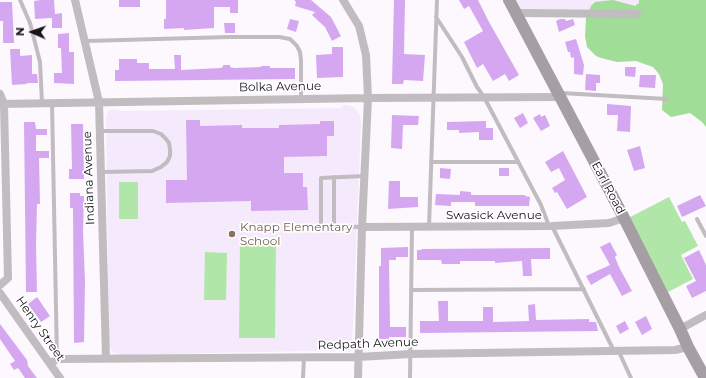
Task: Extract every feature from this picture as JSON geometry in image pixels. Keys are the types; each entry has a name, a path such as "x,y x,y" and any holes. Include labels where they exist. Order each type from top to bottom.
{"street":[{"name":"Indiana Avenue","path":"75,0 86,41 99,102 106,358"},
{"path":"343,0 359,26 366,55 368,98 362,227 358,378"},
{"name":"Earl Road","path":"509,0 624,218 705,378"},
{"path":"516,13 637,14"},
{"path":"0,94 2,104 8,278 0,286"},
{"name":"Bolka Avenue","path":"2,104 559,95"},
{"name":"Swasick Avenue","path":"362,227 550,226 609,223 624,218"},
{"name":"Henry Street","path":"0,292 60,378"},
{"path":"680,329 706,315"},
{"name":"Redpath Avenue","path":"57,359 358,357 411,354 617,352 675,350 688,347"},
{"path":"50,364 57,359"}],"lane":[{"path":"20,0 30,22 40,62 42,103"},
{"path":"429,227 436,0"},
{"path":"436,17 462,57 477,87 484,97 550,226 631,378"},
{"path":"86,41 229,37 279,37 290,39 297,46 300,52 301,99"},
{"path":"559,95 667,99"},
{"path":"52,103 57,359"},
{"path":"100,131 153,131 161,134 166,139 170,148 170,156 167,162 161,167 152,171 101,172"},
{"path":"431,162 518,162"},
{"path":"362,227 321,226 321,178 365,176"},
{"path":"334,177 334,226"},
{"path":"697,220 706,236"},
{"path":"410,378 412,227"},
{"path":"412,290 584,289"},
{"path":"303,378 304,357"}],"shaded area":[{"path":"514,0 678,0 680,13 520,10"},
{"name":"Knapp Elementary School","path":"343,105 348,105 355,108 360,116 361,122 352,350 118,355 112,352 109,346 106,117 108,110 342,108"}],"green space":[{"path":"613,0 635,6 639,3 639,0 706,0 706,127 690,113 671,117 662,110 663,84 659,74 653,67 636,61 617,62 601,58 596,56 587,47 585,36 586,18 591,6 595,2"},
{"path":"119,182 138,182 138,219 119,219"},
{"path":"669,197 682,222 685,221 698,246 681,255 693,279 668,292 630,217"},
{"path":"240,241 276,241 275,338 239,338"},
{"path":"205,252 227,253 226,300 204,300"}],"building":[{"path":"54,0 55,14 62,13 62,28 52,28 52,18 35,19 34,1"},
{"path":"119,0 140,0 140,7 119,7"},
{"path":"166,0 238,0 238,13 230,13 230,7 214,7 214,28 184,30 184,28 164,29 164,19 166,19"},
{"path":"294,0 311,0 331,17 341,36 332,41 325,27 312,15 315,12 295,6 296,2"},
{"path":"394,0 405,0 404,54 425,55 423,81 404,80 403,84 392,84"},
{"path":"459,0 478,0 519,75 509,81 505,74 493,81 483,64 477,68 464,42 483,31 469,6 464,9"},
{"path":"0,2 12,2 14,43 3,43 3,21 0,21"},
{"path":"290,19 299,21 296,32 287,29"},
{"path":"565,19 566,21 573,19 575,25 559,32 556,21"},
{"path":"224,23 235,23 235,33 225,33"},
{"path":"69,33 69,52 74,52 74,84 54,83 54,73 62,73 61,48 58,48 58,34"},
{"path":"576,39 584,65 583,75 574,74 574,57 571,58 565,42"},
{"path":"332,47 343,47 343,77 317,78 316,55 332,54"},
{"path":"10,49 20,49 20,56 32,55 32,74 37,74 38,83 12,85"},
{"path":"174,55 181,55 181,70 220,68 223,67 223,65 230,65 230,67 234,68 270,66 270,68 295,68 295,79 115,81 115,70 119,70 119,59 137,59 137,63 149,63 149,69 175,69"},
{"path":"625,67 636,67 635,77 625,76"},
{"path":"586,74 600,75 600,83 596,83 596,91 585,90"},
{"path":"640,75 656,75 655,88 639,87"},
{"path":"607,104 631,106 630,132 617,131 618,115 607,115"},
{"path":"523,113 528,123 520,128 514,118"},
{"path":"540,114 541,117 545,115 550,126 541,131 533,118"},
{"path":"392,115 419,116 418,125 403,125 402,149 391,148"},
{"path":"186,120 200,120 200,126 242,125 242,128 279,128 279,125 320,124 320,121 334,121 334,136 327,136 327,156 284,157 284,173 303,173 303,187 307,187 308,210 251,211 251,201 166,203 166,180 187,180"},
{"path":"486,121 486,128 493,128 493,140 479,140 479,132 459,133 459,130 447,130 447,122"},
{"path":"24,122 35,122 36,129 47,129 47,135 36,135 36,151 49,151 49,158 39,158 40,204 37,204 36,244 37,292 26,292"},
{"path":"71,124 83,124 84,179 69,179 69,169 72,169"},
{"path":"640,146 645,168 634,171 627,150"},
{"path":"563,151 587,197 567,209 557,192 555,193 552,188 565,180 559,168 551,172 545,162"},
{"path":"440,168 451,169 450,179 440,178"},
{"path":"499,168 509,168 509,176 499,176"},
{"path":"389,181 400,181 400,197 418,197 418,207 388,209"},
{"path":"460,191 471,192 471,195 525,195 530,197 529,206 475,206 475,202 451,202 451,206 435,205 436,194 460,195"},
{"path":"70,193 80,193 80,196 84,196 84,342 74,343 73,208 70,208"},
{"path":"700,195 706,206 682,217 677,206"},
{"path":"610,242 617,255 615,257 619,267 632,291 622,296 610,274 591,285 586,276 610,265 600,247"},
{"path":"408,247 408,257 396,257 396,260 389,260 390,327 406,327 406,337 389,337 389,339 379,339 379,266 381,266 381,248"},
{"path":"550,248 550,259 531,259 532,276 523,276 522,261 495,263 495,261 460,261 460,264 442,264 441,260 417,260 417,250 422,250 421,249"},
{"path":"699,250 706,265 706,291 692,298 686,286 696,281 684,258"},
{"path":"37,297 50,316 41,322 28,304"},
{"path":"438,301 448,301 448,321 483,321 483,307 493,307 493,322 529,321 528,305 535,304 536,320 589,319 589,322 596,322 598,331 420,333 420,321 439,321"},
{"path":"646,316 652,329 642,335 635,322"},
{"path":"625,321 629,329 620,334 616,326"},
{"path":"0,324 27,360 28,366 37,378 25,378 18,368 14,370 10,364 15,361 0,339"}],"place":[{"name":"Knapp Elementary School","path":"232,234"}]}
